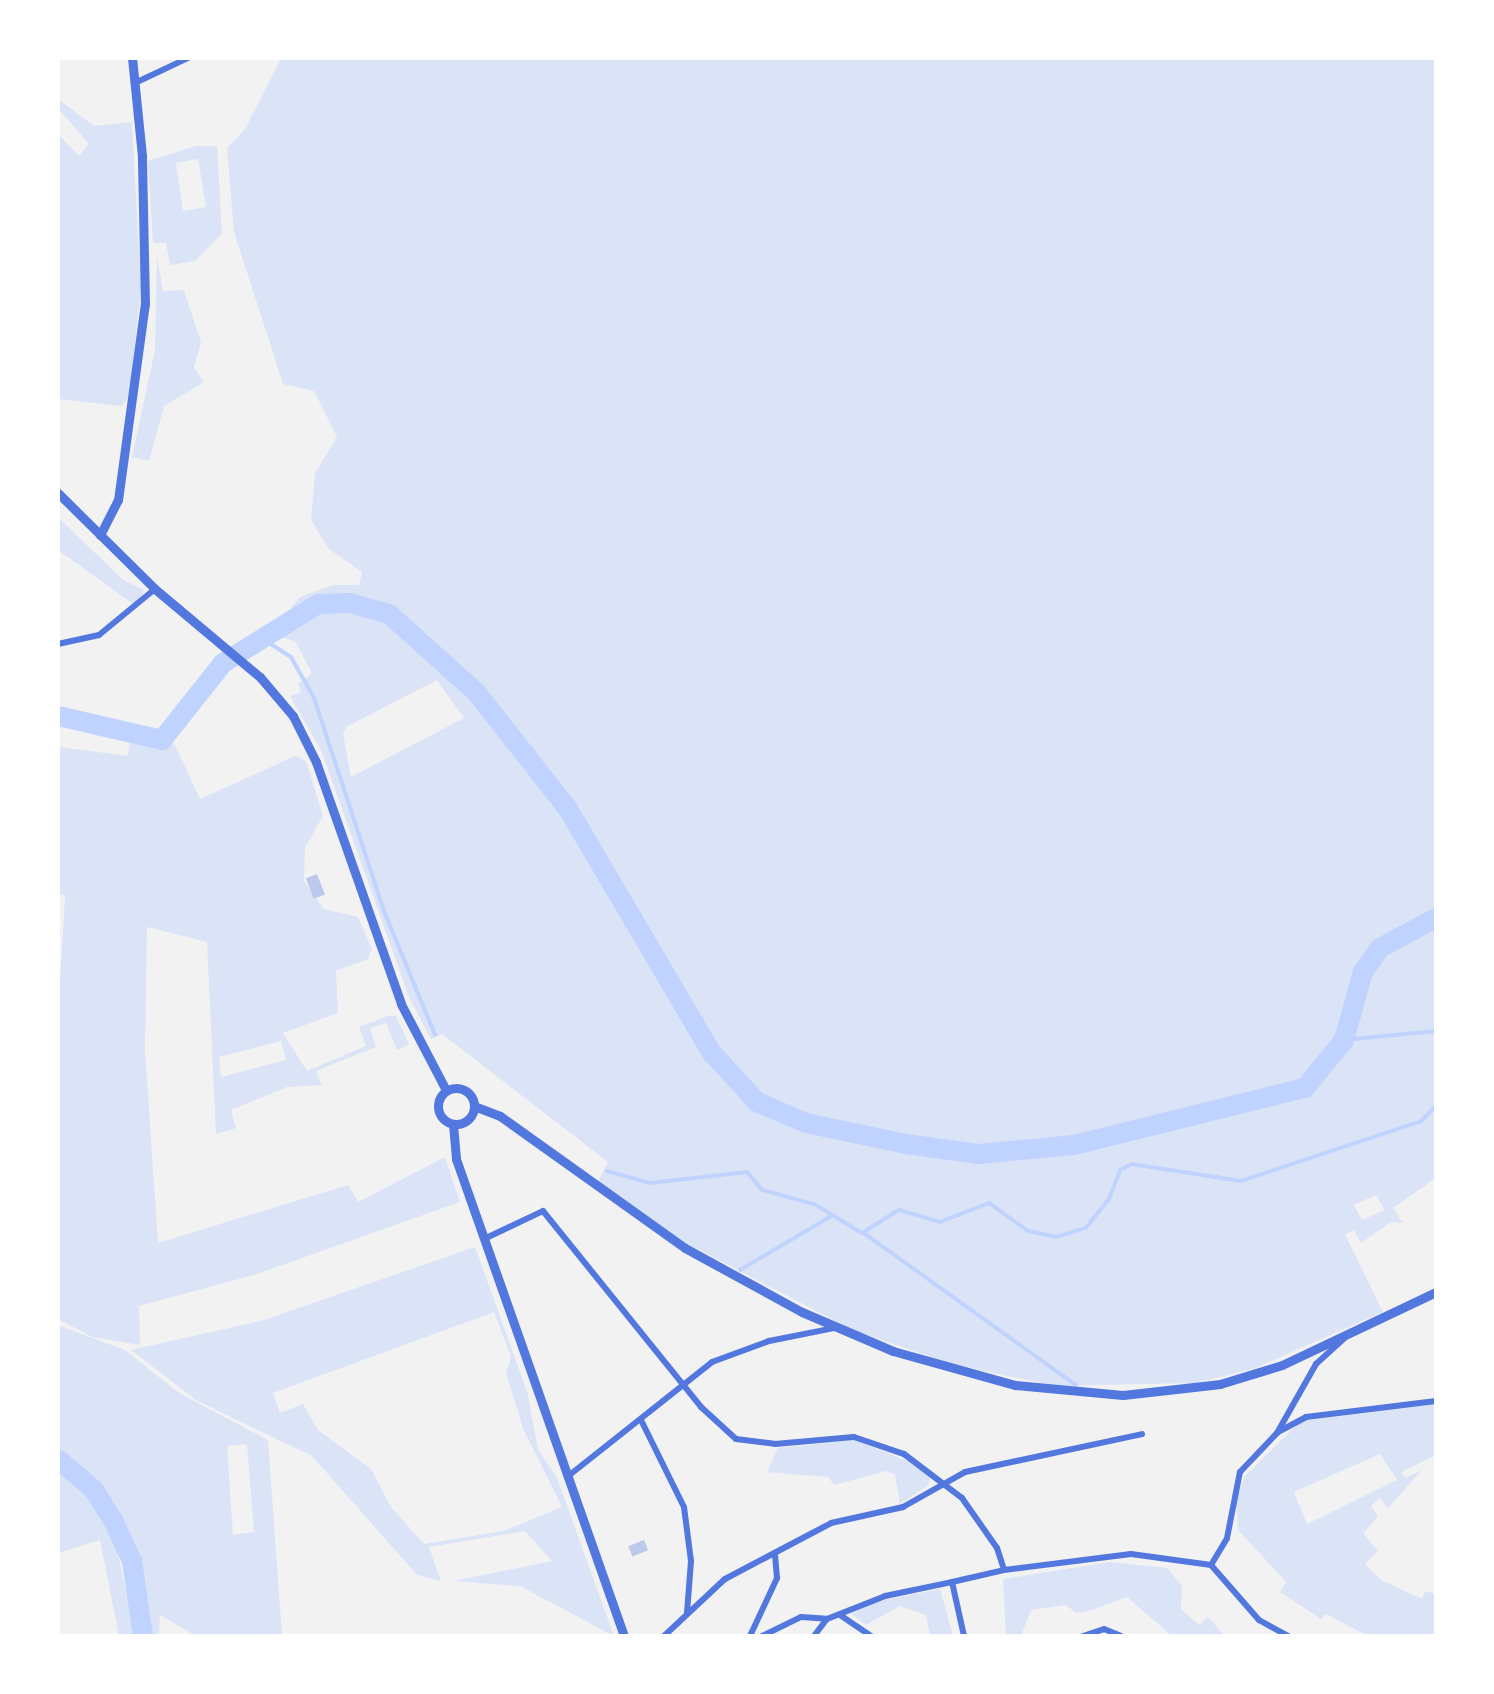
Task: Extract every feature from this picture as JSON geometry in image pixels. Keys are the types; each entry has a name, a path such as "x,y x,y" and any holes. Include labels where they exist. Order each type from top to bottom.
{"street":[{"path":"100,535 118,500 143,326 137,82 132,58"},
{"path":"137,82 188,58"},
{"path":"58,493 156,589 276,694 308,743 401,1004 446,1090"},
{"path":"58,644 98,634 156,589"},
{"path":"446,1090 465,1090 474,1106 512,1124 685,1248 834,1328 1002,1382 1105,1395 1220,1384 1349,1334 1436,1292"},
{"path":"446,1090 438,1106 453,1124 456,1159 482,1240 624,1636"},
{"path":"453,1124 465,1122 474,1106"},
{"path":"482,1240 543,1211 680,1382 736,1439 775,1444 854,1437 904,1454 946,1482 979,1520 1004,1570"},
{"path":"566,1477 641,1420 680,1382 734,1353 834,1328"},
{"path":"1211,1566 1227,1538 1240,1472 1277,1433 1307,1376 1349,1334"},
{"path":"1277,1433 1306,1416 1436,1401"},
{"path":"641,1420 684,1506 691,1561 687,1614"},
{"path":"664,1636 726,1579 831,1523 903,1507 946,1482 994,1464 1142,1434"},
{"path":"814,1636 828,1619 839,1614 952,1582 1004,1570 1131,1554 1211,1566 1258,1620 1288,1636"},
{"path":"750,1636 777,1578 775,1556"},
{"path":"952,1582 964,1636"},
{"path":"839,1614 871,1636"},
{"path":"762,1636 801,1617 828,1619"},
{"path":"1084,1636 1104,1629 1121,1636"}],"shaded area":[{"path":"281,58 1436,58 1436,1178 1393,1208 1403,1223 1391,1222 1361,1243 1354,1230 1345,1234 1383,1312 1253,1369 1194,1383 1055,1386 951,1364 853,1330 682,1241 598,1182 608,1162 442,1034 431,1039 409,997 321,750 290,696 301,692 298,684 312,673 295,641 276,636 275,627 300,597 333,585 359,585 362,572 329,549 311,520 315,473 337,437 314,391 283,384 234,232 227,148 245,129","holes":["437,680 464,718 351,777 343,733 348,726","1376,1195 1385,1210 1362,1220 1354,1205"]},
{"path":"58,99 94,126 132,122 141,289 129,396 122,406 58,399 58,134 79,156 89,144 58,108"},
{"path":"196,146 217,146 222,234 195,261 170,265 166,243 153,243 148,161","holes":["198,159 206,207 183,211 176,163"]},
{"path":"157,256 163,291 184,290 201,342 194,368 204,382 164,406 149,461 132,457 155,350"},
{"path":"58,517 122,579 143,590 133,604 58,550"},
{"path":"60,725 60,747 128,756 131,735 161,747 174,743 200,799 295,756 306,761 323,816 305,848 304,881 324,909 358,917 372,949 368,959 336,971 338,1013 283,1033 307,1071 366,1046 359,1027 388,1016 396,1016 409,1044 397,1050 386,1023 370,1028 376,1047 316,1071 322,1085 287,1087 231,1110 236,1128 216,1134 207,942 147,927 145,1050 158,1243 348,1185 358,1202 445,1157 460,1202 254,1275 139,1306 140,1345 92,1337 58,1319 58,1014 65,896 58,893","holes":["281,1041 286,1060 221,1077 219,1057"]},
{"path":"475,1247 527,1391 538,1449 557,1478 614,1636 520,1586 453,1581 552,1561 525,1531 429,1547 441,1581 417,1575 312,1456 196,1400 131,1350 261,1321","holes":["494,1312 511,1357 506,1373 524,1431 562,1507 504,1531 424,1544 391,1507 371,1469 318,1430 303,1404 280,1413 273,1393"]},
{"path":"58,1325 125,1350 179,1393 268,1440 282,1636 196,1636 160,1615 159,1636 152,1636 127,1531 107,1493 58,1445","holes":["247,1444 254,1532 233,1535 227,1446"]},
{"path":"1436,1404 1436,1455 1401,1472 1405,1478 1422,1470 1388,1508 1380,1498 1371,1506 1378,1517 1363,1533 1378,1551 1365,1564 1381,1580 1422,1599 1425,1591 1436,1594 1436,1636 1368,1636 1326,1614 1321,1619 1280,1592 1286,1582 1238,1530 1236,1499 1245,1476 1301,1421","holes":["1380,1454 1397,1480 1307,1524 1294,1492"]},
{"path":"855,1440 910,1462 931,1477 927,1486 900,1504 895,1475 886,1471 834,1485 828,1477 767,1472 778,1448"},
{"path":"58,1469 94,1502 114,1534 135,1636 119,1636 100,1540 58,1553"},
{"path":"1109,1562 1167,1568 1182,1586 1181,1609 1199,1625 1208,1617 1225,1636 1172,1636 1127,1597 1076,1613 1066,1605 1031,1610 1021,1636 1006,1636 1003,1579"},
{"path":"940,1589 953,1636 930,1636 926,1615 900,1606 866,1625 852,1614 874,1602"}],"building":[{"path":"317,874 325,895 314,899 306,878"},
{"path":"644,1540 648,1550 632,1557 628,1546"}],"waterway":[{"path":"58,716 162,740 223,663 318,604 350,603 389,614 476,692 568,809 712,1053 757,1102 806,1123 906,1144 979,1154 1074,1145 1305,1088 1344,1040 1363,972 1380,948 1436,918"},
{"path":"260,637 291,657 314,698 384,911 435,1035"},
{"path":"1344,1040 1436,1031"},
{"path":"607,1171 650,1183 747,1172 762,1190 814,1204 862,1233 899,1210 940,1222 989,1203 1028,1231 1056,1237 1086,1228 1109,1199 1120,1170 1132,1164 1241,1181 1421,1121 1436,1106"},
{"path":"740,1270 833,1215"},
{"path":"865,1234 1076,1385"},
{"path":"58,1459 94,1490 114,1522 132,1561 143,1636"}]}
